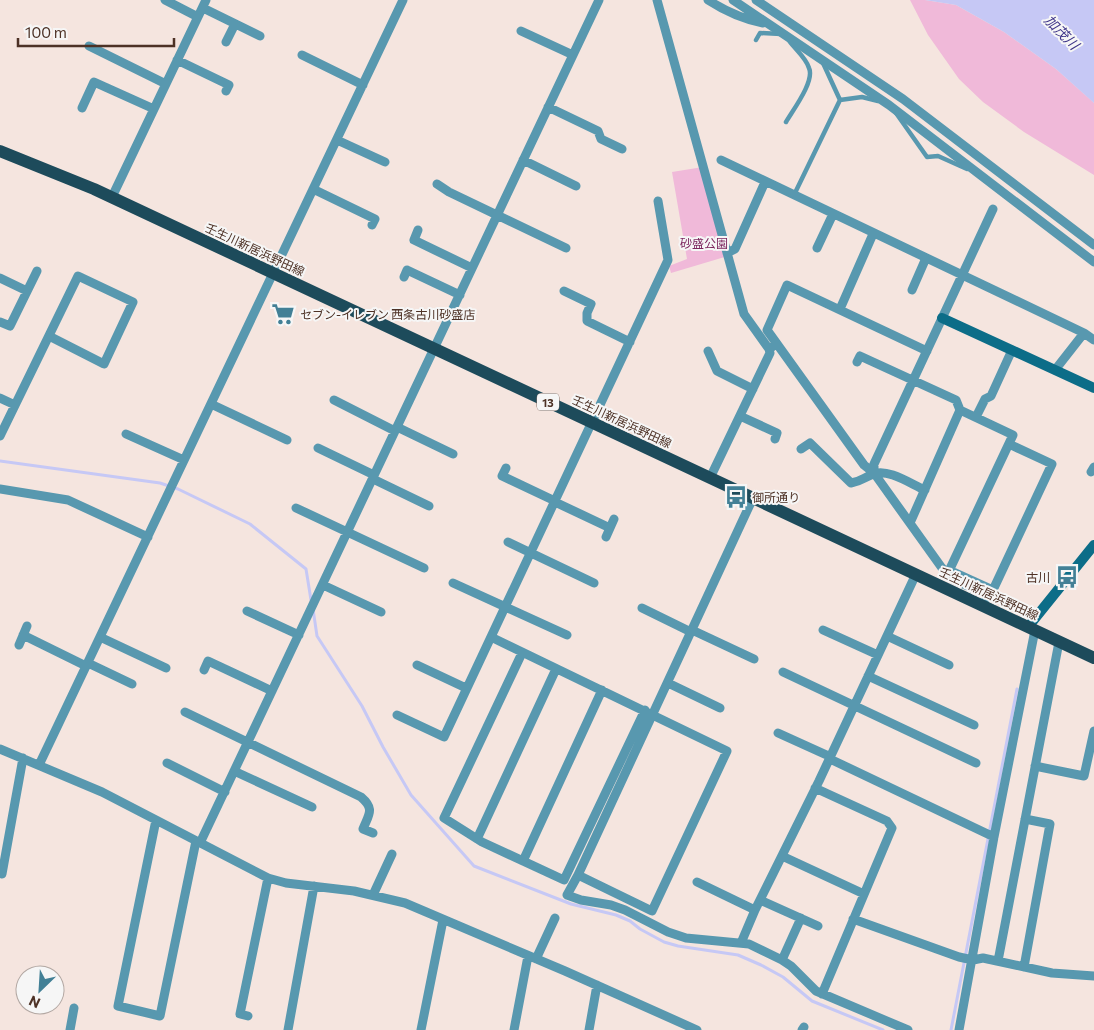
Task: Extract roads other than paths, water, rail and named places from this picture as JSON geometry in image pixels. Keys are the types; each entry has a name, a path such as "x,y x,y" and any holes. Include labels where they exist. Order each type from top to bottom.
{"main road":[{"name":"壬生川新居浜野田線","path":"0,151 112,197 1094,658"}],"street":[{"path":"165,0 198,17"},
{"path":"39,765 403,0"},
{"path":"657,0 730,251 744,314 772,346 864,465 874,473 954,580 987,595 983,606"},
{"path":"708,0 730,13 748,20 768,24"},
{"path":"733,0 889,105 1094,262"},
{"path":"756,0 904,99 1094,245"},
{"path":"156,820 118,1006 160,1016 198,842 225,792 524,160 573,55 595,1"},
{"path":"112,197 205,4 235,24 260,36"},
{"path":"226,42 235,24"},
{"path":"521,31 573,55"},
{"path":"89,46 166,84"},
{"path":"302,55 363,85"},
{"path":"177,60 229,85 226,91"},
{"path":"82,108 94,82 154,109"},
{"path":"548,107 598,131 601,139 622,149"},
{"path":"336,140 385,162"},
{"path":"524,160 576,186"},
{"path":"721,160 1084,333 1094,340"},
{"path":"730,251 764,182"},
{"path":"437,184 449,192 566,248"},
{"path":"313,189 375,219 372,225"},
{"path":"397,715 444,736 668,260 658,201"},
{"path":"874,473 874,464 993,209"},
{"path":"817,248 833,214"},
{"path":"418,230 414,240 472,268"},
{"path":"840,310 873,234"},
{"path":"912,290 926,258"},
{"path":"404,277 407,270 460,294"},
{"path":"0,322 10,326 37,271"},
{"path":"0,436 78,276 133,302 104,364 49,336"},
{"path":"0,278 27,291"},
{"path":"710,478 770,353 772,346 767,330 787,285 927,351"},
{"path":"564,291 591,304 587,313 587,321 630,342"},
{"path":"942,318 1094,388"},
{"path":"1055,370 1084,333"},
{"path":"976,417 985,399 991,396 1012,350"},
{"path":"708,351 716,371 753,389"},
{"path":"857,362 860,356 956,400 960,410 1013,435 949,572"},
{"path":"0,398 15,405"},
{"path":"334,400 453,454"},
{"path":"211,404 287,440"},
{"path":"910,523 960,410"},
{"path":"740,416 777,433 775,439"},
{"path":"126,434 184,460"},
{"path":"801,449 810,443 851,482 862,481 874,473 886,473 925,490"},
{"path":"949,572 993,590 1048,473 1052,464 1009,444"},
{"path":"318,448 429,506"},
{"path":"506,468 502,476 610,528"},
{"path":"0,489 68,500 148,537"},
{"path":"754,498 668,683 649,712 614,787 587,855 567,895 582,900 612,905 668,932 686,938 749,944 791,966 816,991 908,1030"},
{"path":"296,508 424,568"},
{"path":"606,537 614,519"},
{"path":"508,542 594,583"},
{"path":"960,1030 1031,628 1090,556 1094,545"},
{"path":"741,943 916,574"},
{"path":"453,583 567,635"},
{"path":"323,585 381,612"},
{"path":"642,608 754,659"},
{"path":"247,611 299,635"},
{"path":"19,645 27,626"},
{"path":"823,630 878,655"},
{"path":"23,635 132,684"},
{"path":"100,636 166,668"},
{"path":"887,636 949,665"},
{"path":"490,638 649,712 727,751 652,911 578,875"},
{"path":"998,961 1060,642"},
{"path":"522,653 444,818 477,839 564,880 614,787"},
{"path":"204,670 208,661 272,691"},
{"path":"417,666 466,688"},
{"path":"477,839 556,669"},
{"path":"783,672 976,763"},
{"path":"868,676 974,725"},
{"path":"668,683 720,708"},
{"path":"523,861 602,690"},
{"path":"185,712 361,797 370,806 363,829 373,833"},
{"path":"1036,766 1084,776 1094,732"},
{"path":"778,733 994,837"},
{"path":"0,749 102,792 268,878 276,881 354,891 405,904 597,985 697,1030"},
{"path":"4,874 23,758"},
{"path":"167,763 225,792"},
{"path":"234,772 312,807"},
{"path":"815,788 890,824 892,831 853,918 822,994"},
{"path":"1024,967 1050,824 1025,819"},
{"path":"578,851 587,855"},
{"path":"373,895 392,854"},
{"path":"782,856 864,894"},
{"path":"248,1016 240,1014 268,878"},
{"path":"697,882 755,910"},
{"path":"288,1030 314,886"},
{"path":"760,900 818,926"},
{"path":"514,1030 532,957 555,918"},
{"path":"782,960 801,918"},
{"path":"853,918 959,957 973,960 984,958 1052,973 1094,976"},
{"path":"420,1030 443,920"},
{"path":"589,1030 597,985"},
{"path":"70,1030 74,1008"}],"lane":[{"path":"756,40 760,33 784,35 809,65 811,71 810,80 786,122"},
{"path":"821,59 840,100"},
{"path":"840,100 862,97 889,105 927,157 938,156 985,178"},
{"path":"794,195 840,100"}],"water":[{"name":"加茂川","path":"925,0 1094,0 1094,103 1056,69 1004,32 956,5"}],"waterway":[{"path":"0,461 160,483 178,489 250,524 306,569 311,600"},
{"path":"313,609 317,636 362,706 411,795 474,866 571,904 616,915 630,921 640,929 664,942 678,946 738,955 783,977 812,1001 883,1030"},
{"path":"951,1030 1017,689"}],"place":[{"name":"セブン-イレブン 西条古川砂盛店","path":"283,314"},
{"name":"御所通り","path":"736,497"},
{"name":"古川","path":"1067,577"}],"park label":[{"name":"砂盛公園","path":"704,243"}]}
